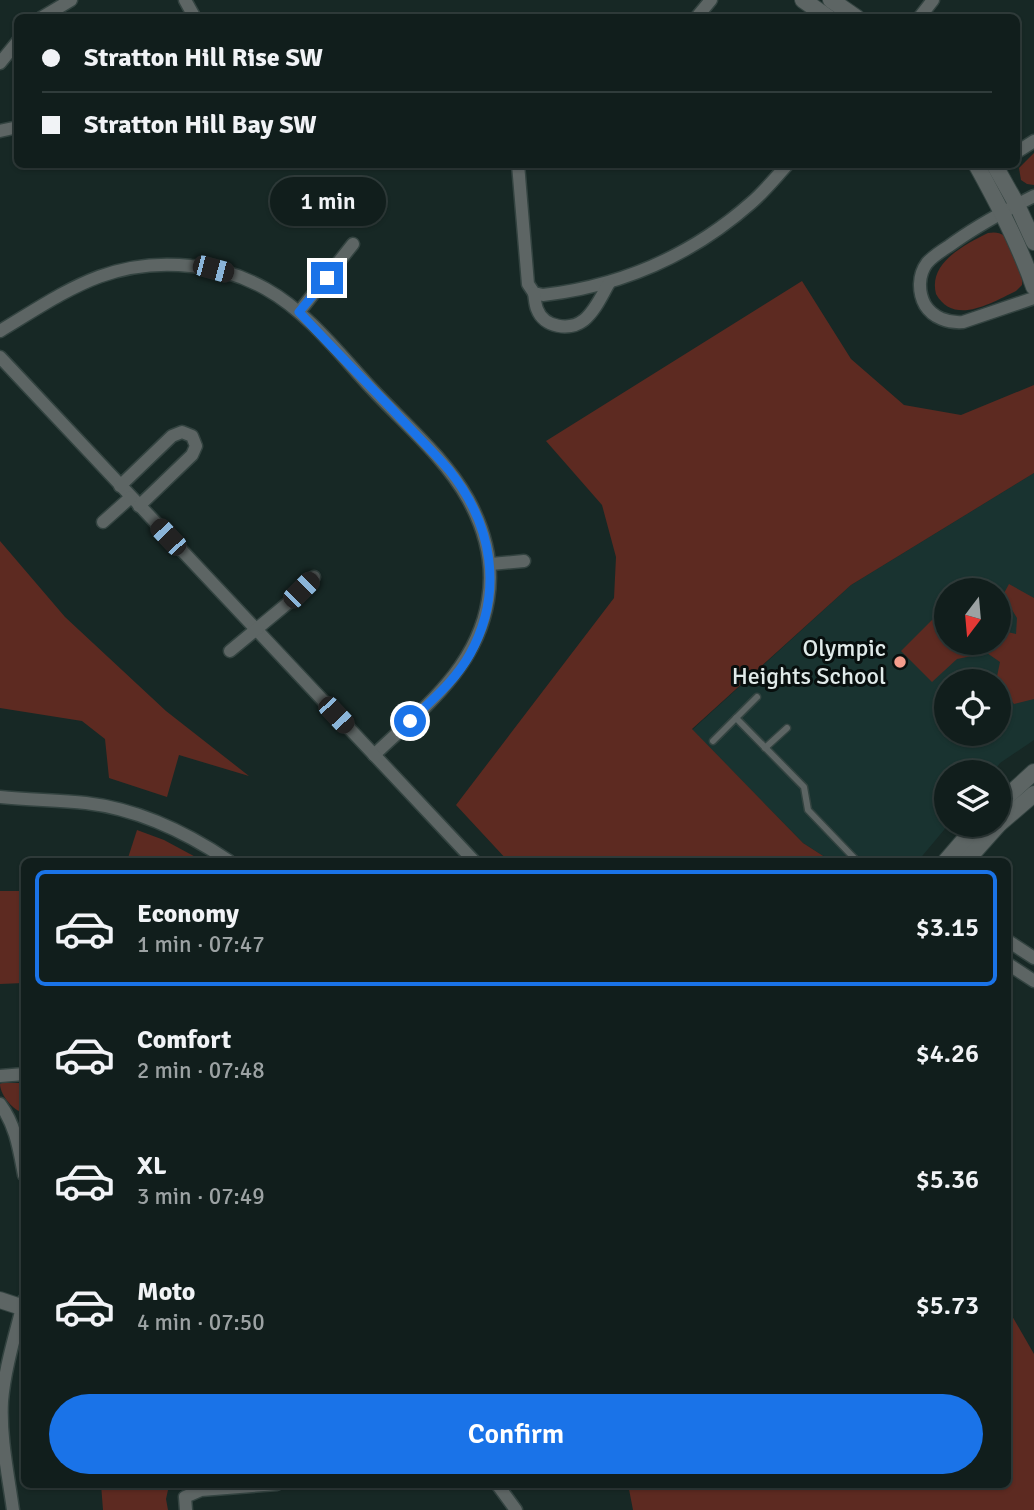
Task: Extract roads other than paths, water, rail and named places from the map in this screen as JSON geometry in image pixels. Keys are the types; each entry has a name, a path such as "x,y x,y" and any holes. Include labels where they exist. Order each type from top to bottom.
{"street":[{"path":"48,14 71,0"},
{"path":"699,14 711,0"},
{"path":"803,0 824,14"},
{"path":"831,0 851,14"},
{"path":"922,14 933,0"},
{"path":"0,63 14,47"},
{"path":"517,168 528,284 534,293 537,311 552,324 566,327 586,319 609,283"},
{"path":"534,293 543,295 609,283 693,247 752,203 784,168"},
{"path":"979,168 1034,243"},
{"path":"997,168 1034,287"},
{"path":"1034,196 982,222 932,258 920,279 921,295 933,314 955,323 1034,298"},
{"path":"299,312 353,244"},
{"path":"0,331 87,280 120,270 156,264 193,266 231,274 267,289 299,312 449,471 476,515 491,564 486,611 469,655 448,685 374,755"},
{"path":"0,357 471,858"},
{"path":"103,522 135,501 192,455 195,446 192,436 182,432 172,436 120,486"},
{"path":"491,564 524,561"},
{"path":"230,652 314,578"},
{"path":"1011,793 1034,772"},
{"path":"1011,814 1034,794"},
{"path":"0,797 88,803 126,811 180,832 224,858"},
{"path":"949,858 967,837"},
{"path":"969,858 987,837"},
{"path":"1011,943 1034,958"},
{"path":"1011,966 1034,981"},
{"path":"0,1076 21,1074"},
{"path":"0,1104 11,1120 21,1159"},
{"path":"17,1137 21,1130"},
{"path":"0,1300 21,1304"},
{"path":"13,1510 2,1449 3,1392 10,1350 21,1315"},
{"path":"186,1510 185,1497 201,1490 223,1488"},
{"path":"500,1488 516,1510"}],"lane":[{"path":"713,741 757,696"},
{"path":"736,719 804,787 808,810 854,858"},
{"path":"765,748 787,728"}],"place":[{"name":"Olympic Heights School","path":"900,662"}]}
